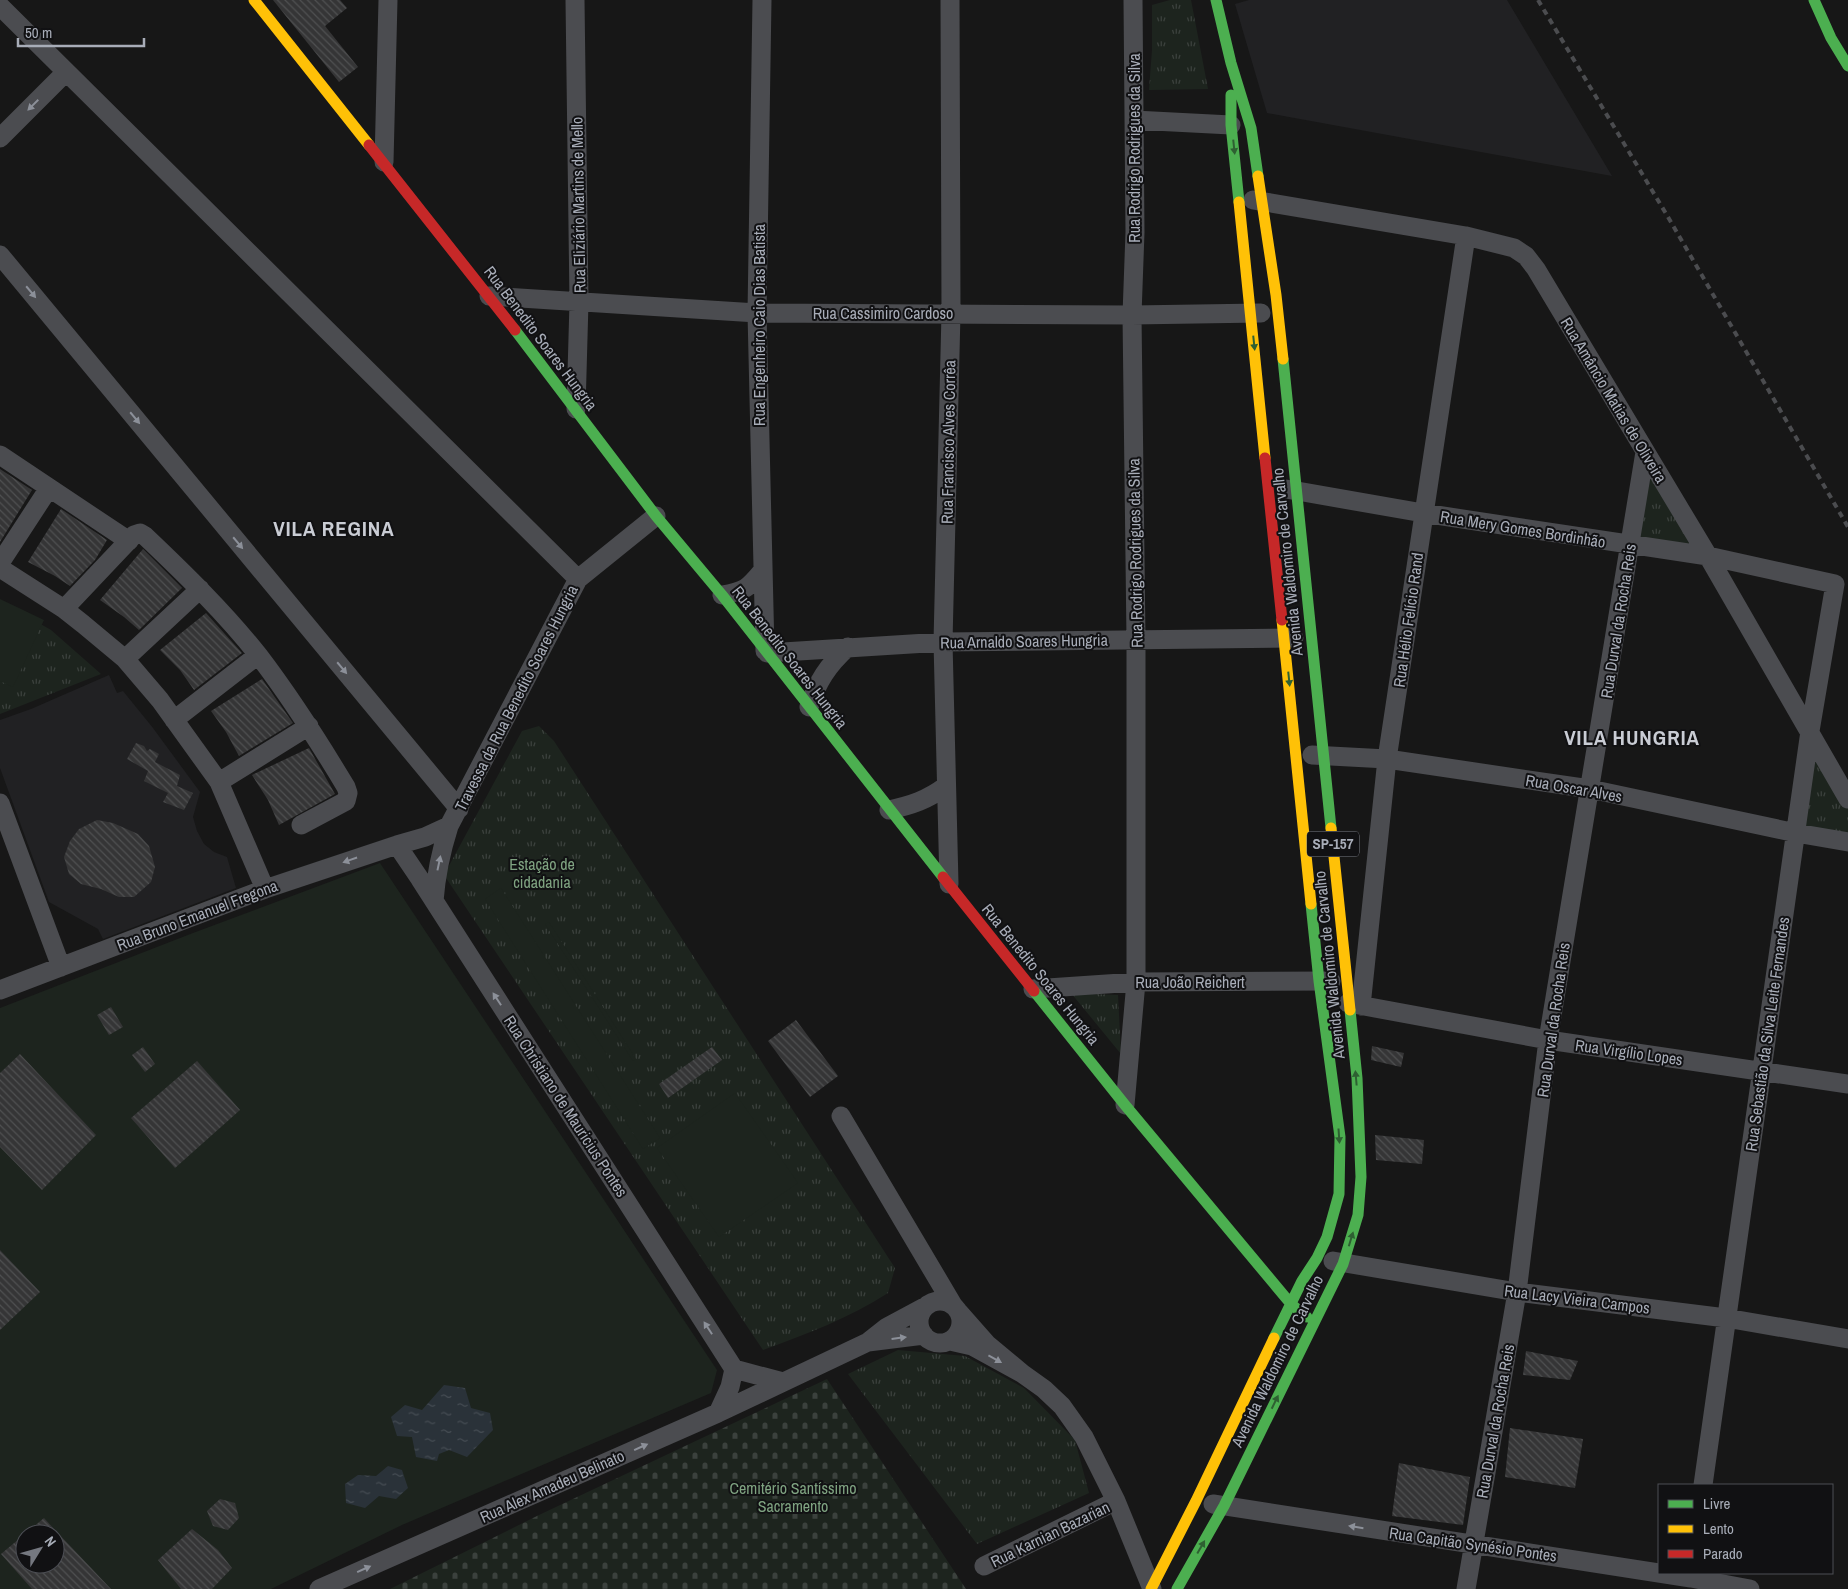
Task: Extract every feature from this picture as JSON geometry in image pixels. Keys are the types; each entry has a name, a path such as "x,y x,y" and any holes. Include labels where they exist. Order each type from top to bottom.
{"main road":[{"name":"Rua Benedito Soares Hungria","path":"254,0 490,296 656,516 722,596 889,810 1125,1105 1291,1304 1314,1322"},
{"name":"Avenida Waldomiro de Carvalho","path":"1177,1589 1224,1506 1343,1264 1358,1215 1361,1177 1355,1004 1347,981 1310,638 1278,312 1251,128 1231,63 1216,0"},
{"path":"1814,0 1831,38 1848,66"},
{"name":"Avenida Waldomiro de Carvalho","path":"1152,1588 1302,1281 1317,1258 1327,1237 1339,1194 1340,1146 1319,981 1231,125 1231,63"}],"street":[{"path":"384,162 388,0"},
{"name":"Rua Eliziário Martins de Mello","path":"575,0 579,302 576,409"},
{"name":"Rua Engenheiro Caio Dias Batista","path":"762,0 757,313 766,652"},
{"name":"Rua Francisco Alves Corrêa","path":"948,884 943,642 950,313 950,0"},
{"name":"Rua Rodrigo Rodrigues da Silva","path":"1125,1105 1136,982 1136,640 1132,315 1135,232 1133,0"},
{"path":"0,6 578,579"},
{"path":"0,138 65,72"},
{"path":"1134,120 1231,125"},
{"name":"Rua Amâncio Matias de Oliveira","path":"1239,197 1466,236 1514,248 1526,256 1536,269 1708,556 1848,799"},
{"name":"Rua Hélio Felício Rand","path":"1355,1004 1387,759 1466,236"},
{"path":"0,255 458,809"},
{"name":"Rua Cassimiro Cardoso","path":"490,296 757,313 1132,315 1278,312"},
{"name":"Rua Durval da Rocha Reis","path":"1466,1589 1517,1292 1548,1040 1645,452"},
{"path":"0,455 129,541"},
{"name":"Rua Mery Gomes Bordinhão","path":"1269,487 1296,490 1423,514 1708,556 1835,584"},
{"path":"0,563 49,488"},
{"name":"Travessa da Rua Benedito Soares Hungria","path":"434,901 441,852 449,826 578,579 656,516"},
{"path":"64,609 134,535 140,533 146,536 200,589 258,655 309,726 346,787 348,793 346,801 301,825"},
{"path":"0,568 64,609 125,659 160,700 219,782 265,889"},
{"path":"722,596 740,592 749,587 763,570"},
{"name":"Rua Sebastião da Silva Leite Fernandes","path":"1703,1484 1810,731 1835,584"},
{"path":"125,659 200,589"},
{"name":"Rua Arnaldo Soares Hungria","path":"766,652 943,642 1310,638"},
{"path":"809,707 814,690 823,674 834,659 848,647"},
{"path":"174,720 258,655"},
{"path":"219,782 309,726"},
{"name":"Rua Oscar Alves","path":"1296,755 1387,759 1590,789 1796,833 1848,842"},
{"path":"889,810 910,806 929,798 946,786"},
{"path":"0,803 61,967"},
{"name":"Rua Bruno Emanuel Fregona","path":"0,990 265,889 425,837 449,826"},
{"name":"Rua Christiano de Mauricius Pontes","path":"397,845 734,1369"},
{"name":"Rua João Reichert","path":"1033,989 1136,982 1347,981"},
{"name":"Rua Virgílio Lopes","path":"1322,1001 1355,1004 1548,1040 1848,1084"},
{"path":"841,1116 960,1316 960,1330 956,1336 950,1340 936,1343 924,1335 919,1322 920,1316 928,1305"},
{"name":"Rua Lacy Vieira Campos","path":"1317,1258 1343,1264 1517,1292 1726,1318 1843,1338"},
{"path":"868,1342 887,1327 928,1305 940,1301 955,1308 987,1344 1044,1389 1062,1406 1084,1437 1116,1501 1152,1588"},
{"path":"868,1342 924,1335"},
{"path":"950,1340 972,1346 1023,1374"},
{"name":"Rua Alex Amadeu Belinato","path":"319,1589 718,1413 868,1342"},
{"path":"718,1413 730,1387 734,1369 783,1382"},
{"name":"Rua Karnian Bazarian","path":"984,1566 1116,1501"},
{"name":"Rua Capitão Synésio Pontes","path":"1196,1501 1750,1589"}],"shaded area":[{"path":"1249,0 1507,0 1612,176 1267,113 1235,4"},
{"path":"109,675 117,693 123,691 200,792 193,817 197,831 204,844 214,852 227,857 236,888 103,939 98,929 49,902 0,768 0,720 31,709"}],"green space":[{"path":"1170,0 1191,0 1208,89 1149,90 1152,50 1152,5"},
{"path":"1646,462 1702,552 1632,543"},
{"path":"0,599 44,620 13,687 0,681"},
{"path":"0,601 51,630 101,674 0,714"},
{"name":"Estação de cidadania","path":"539,726 554,741 895,1268 888,1293 873,1302 827,1325 763,1350 444,875 522,731"},
{"path":"1812,738 1848,803 1848,839 1798,831"},
{"path":"380,863 717,1370 711,1393 402,1525 271,1589 0,1589 0,1008"},
{"path":"501,888 660,1138 643,1149 485,899"},
{"path":"549,922 636,1059 633,1061 545,924"},
{"path":"1071,993 1118,995 1121,1054"},
{"path":"735,1093 798,1183 719,1237 657,1148"},
{"path":"898,1350 965,1356 1024,1388 1075,1440 1089,1493 977,1544 848,1374"},
{"name":"Cemitério Santíssimo Sacramento","path":"827,1379 966,1589 390,1589 539,1515"}],"water":[{"path":"444,1385 465,1388 471,1408 490,1413 493,1430 467,1457 449,1450 439,1454 437,1461 416,1457 412,1437 397,1436 391,1417 405,1405 422,1410"},
{"path":"388,1466 402,1470 408,1488 396,1499 379,1496 365,1508 346,1503 345,1484 358,1475 376,1476"}],"building":[{"path":"273,0 340,0 347,8 325,26 358,67 339,82"},
{"path":"0,469 32,490 0,542"},
{"path":"61,509 107,540 95,560 70,586 28,562"},
{"path":"143,549 182,588 139,630 100,600"},
{"path":"206,613 242,653 194,690 180,670 160,650"},
{"path":"262,679 293,723 239,756 226,732 211,711"},
{"path":"136,743 144,746 147,751 150,749 159,754 155,762 180,775 177,786 193,793 184,810 163,802 168,793 144,781 148,771 127,759"},
{"path":"309,748 335,794 279,825 268,800 252,775"},
{"path":"97,820 113,823 138,834 149,846 155,867 151,882 134,897 119,897 101,889 81,884 69,874 64,857 70,841 79,829"},
{"path":"111,1007 123,1027 109,1035 97,1015"},
{"path":"796,1020 838,1076 810,1097 768,1041"},
{"path":"1372,1046 1404,1053 1401,1067 1371,1060"},
{"path":"143,1047 155,1064 145,1072 132,1055"},
{"path":"712,1047 722,1060 668,1098 659,1084"},
{"path":"20,1054 96,1135 42,1190 0,1147 0,1073"},
{"path":"197,1061 240,1110 175,1168 131,1118"},
{"path":"1375,1135 1424,1140 1422,1164 1376,1160"},
{"path":"0,1250 40,1292 0,1330"},
{"path":"1526,1351 1578,1361 1570,1380 1523,1375"},
{"path":"1510,1428 1583,1439 1575,1488 1505,1477"},
{"path":"1399,1463 1470,1477 1463,1525 1392,1516"},
{"path":"220,1499 235,1503 239,1518 228,1530 213,1526 207,1511"},
{"path":"44,1518 50,1524 37,1524"},
{"path":"192,1529 218,1550 232,1568 212,1589 181,1589 158,1560"},
{"path":"65,1540 111,1589 32,1589 19,1574 65,1574"},
{"path":"15,1542 15,1570 1,1554"}],"railway":[{"path":"1538,0 1668,217 1848,527"}],"traffic: fast":[{"path":"1216,0 1231,63 1251,128 1258,176"},
{"path":"1814,0 1831,38 1848,66"},
{"path":"1231,95 1231,125 1239,202"},
{"path":"515,330 656,516 722,595 943,877"},
{"path":"1283,359 1331,828"},
{"path":"1274,1338 1302,1281 1317,1258 1327,1237 1339,1194 1340,1137 1319,981 1311,904"},
{"path":"1034,991 1125,1105 1291,1304 1307,1317"},
{"path":"1177,1589 1224,1506 1343,1264 1358,1215 1361,1177 1357,1078 1350,1010"}],"traffic: slow":[{"path":"254,0 369,145"},
{"path":"1258,176 1276,295 1283,359"},
{"path":"1239,202 1265,458"},
{"path":"1282,620 1311,904"},
{"path":"1331,828 1350,1010"},
{"path":"1151,1589 1196,1501 1274,1338"}],"traffic: jam":[{"path":"369,145 515,330"},
{"path":"1265,458 1282,620"},
{"path":"943,877 1034,991"}],"district":[{"name":"VILA REGINA","path":"334,529"},
{"name":"VILA HUNGRIA","path":"1632,738"}]}
